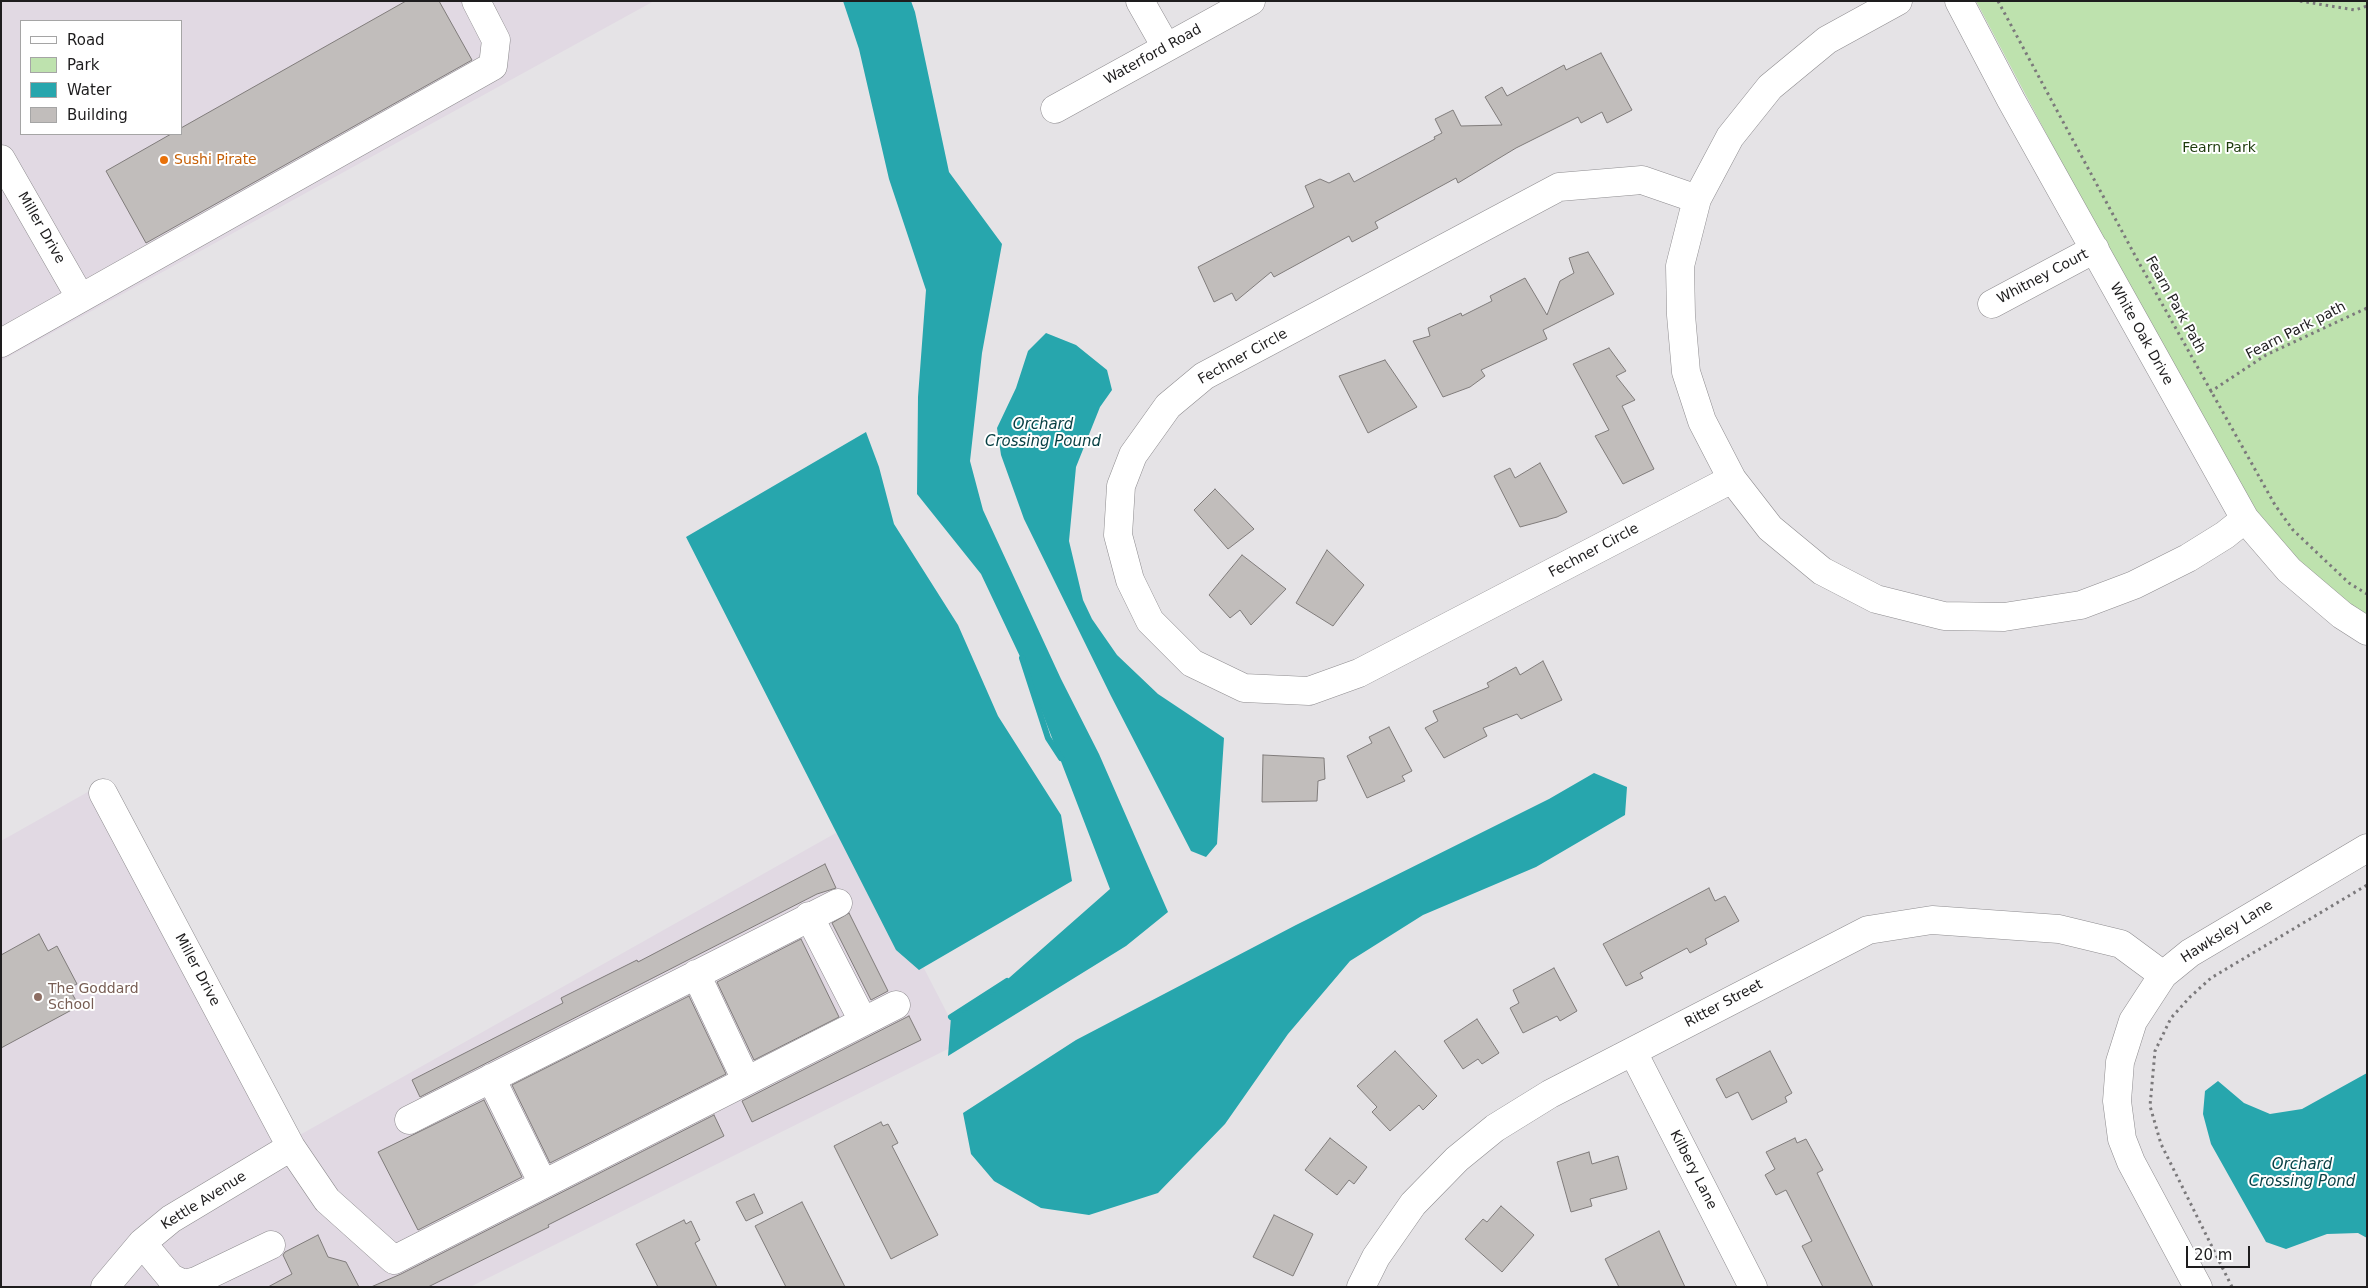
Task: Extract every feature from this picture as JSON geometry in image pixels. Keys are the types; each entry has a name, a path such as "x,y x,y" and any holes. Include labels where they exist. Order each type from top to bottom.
{"street":[{"path":"1,343 493,66 496,40 476,1"},
{"path":"1140,1 1166,48"},
{"name":"Waterford Road","path":"1055,109 1251,1"},
{"path":"1898,1 1827,40 1770,87 1730,137 1697,199 1680,266 1680,315 1686,372 1702,421 1732,479 1770,528 1822,571 1876,599 1944,616 2004,616 2081,605 2134,585 2188,558 2225,535 2245,518"},
{"name":"White Oak Drive","path":"1959,1 2245,518 2289,570 2342,615 2367,631"},
{"name":"Miller Drive","path":"1,159 80,297"},
{"name":"Fechner Circle","path":"1697,199 1642,180 1559,187 1204,376 1168,406 1133,455 1121,486 1118,534 1130,580 1150,621 1192,663 1244,688 1309,691 1359,673 1732,479"},
{"name":"Whitney Court","path":"1992,304 2095,249"},
{"name":"Miller Drive","path":"103,793 291,1147 327,1200 394,1260 543,1184"},
{"name":"Hawksley Lane","path":"2198,1287 2131,1162 2122,1140 2117,1101 2120,1062 2133,1021 2163,975 2197,949 2367,848"},
{"path":"409,1120 838,903"},
{"path":"809,916 863,1021"},
{"name":"Ritter Street","path":"1361,1287 1376,1257 1413,1204 1478,1141 1550,1094 1868,930 1932,920 2059,929 2121,944 2163,975"},
{"path":"696,974 746,1080"},
{"path":"491,1078 543,1184 896,1006"},
{"name":"Kilbery Lane","path":"1633,1052 1753,1287"},
{"name":"Kettle Avenue","path":"105,1287 142,1243 171,1219 291,1147"},
{"path":"142,1243 171,1278 184,1284 196,1281 271,1245"}],"path":[{"name":"Fearn Park Path","path":"1998,1 2259,479 2293,530 2349,583 2367,594"},
{"path":"2300,1 2355,10 2367,6"},
{"name":"Fearn Park path","path":"2210,392 2266,355 2367,308"},
{"path":"2232,1287 2161,1144 2150,1106 2155,1052 2171,1018 2210,978 2367,885"}],"shaded area":[{"path":"1,1 654,1 1,361"},
{"path":"93,789 282,1145 850,825 962,1042 470,1287 1,1287 1,841"}],"green space":[{"name":"Fearn Park","path":"1976,1 2367,1 2367,622 2271,538 2164,356"}],"water":[{"path":"843,1 911,1 915,12 949,172 1002,244 982,353 970,461 983,510 1061,679 1099,754 1168,912 1126,946 948,1056 951,1017 1001,985 1110,889 1024,665 981,574 917,494 918,397 926,290 889,179 859,49"},
{"name":"Orchard Crossing Pound","path":"1046,333 1076,345 1107,370 1112,390 1100,407 1076,467 1069,541 1083,600 1092,619 1117,655 1158,694 1224,738 1217,844 1206,857 1191,851 1111,696 1024,519 1001,455 997,428 1016,388 1028,351"},
{"path":"866,432 879,467 894,524 958,625 998,716 1061,815 1072,881 919,970 896,950 686,537"},
{"path":"1594,773 1627,787 1625,815 1536,867 1423,915 1350,961 1288,1034 1225,1124 1158,1193 1089,1215 1041,1208 994,1181 971,1154 963,1113 1076,1040 1296,925 1549,799"},
{"name":"Orchard Crossing Pond","path":"2367,1073 2367,1238 2358,1233 2327,1234 2286,1249 2266,1242 2211,1144 2203,1114 2205,1091 2218,1081 2244,1103 2270,1114 2302,1109"}],"building":[{"path":"406,1 439,1 472,60 146,243 106,171 169,135 182,135 182,127"},
{"path":"1601,53 1632,110 1607,123 1602,112 1581,123 1578,117 1516,148 1458,183 1456,178 1375,222 1378,228 1352,242 1349,236 1274,277 1271,272 1236,301 1232,293 1214,302 1198,267 1314,207 1305,186 1320,179 1329,183 1349,173 1354,182 1435,139 1434,137 1442,133 1435,119 1453,110 1461,126 1502,125 1485,97 1502,87 1507,96 1564,65 1566,70"},
{"path":"1588,252 1614,294 1543,330 1547,339 1481,370 1485,376 1470,387 1443,397 1413,341 1430,336 1428,328 1461,313 1462,316 1492,301 1490,296 1525,278 1547,315 1560,281 1574,273 1569,258"},
{"path":"1609,348 1626,371 1616,376 1635,400 1622,406 1654,469 1623,484 1595,436 1609,430 1573,364"},
{"path":"1385,360 1417,407 1368,433 1339,376"},
{"path":"1540,463 1567,512 1557,517 1520,527 1494,476 1510,468 1515,478"},
{"path":"1215,489 1254,529 1228,549 1194,510"},
{"path":"1327,550 1364,585 1333,626 1296,603"},
{"path":"1242,555 1286,589 1251,625 1240,610 1230,618 1209,595"},
{"path":"1543,661 1562,700 1521,719 1517,714 1483,728 1487,736 1444,758 1425,728 1438,721 1433,711 1489,687 1487,683 1516,667 1520,675"},
{"path":"1389,727 1412,771 1402,776 1405,781 1367,798 1347,756 1372,743 1369,737"},
{"path":"1263,755 1324,758 1325,779 1318,781 1317,801 1262,802"},
{"path":"825,864 836,888 817,894 420,1097 412,1080 563,1003 561,998 637,960 638,962"},
{"path":"1709,888 1715,901 1725,896 1739,921 1705,939 1707,944 1690,953 1687,948 1640,973 1643,978 1626,986 1603,944"},
{"path":"849,913 888,991 871,1000 832,923"},
{"name":"The Goddard School","path":"39,934 48,951 57,946 77,984 69,988 79,1006 1,1048 1,955"},
{"path":"801,939 839,1017 754,1060 717,982"},
{"path":"1554,968 1577,1011 1560,1021 1557,1016 1523,1033 1510,1008 1519,1003 1513,990"},
{"path":"689,996 726,1074 550,1163 512,1085"},
{"path":"909,1016 921,1040 752,1122 742,1101"},
{"path":"1477,1019 1499,1053 1482,1064 1478,1059 1463,1069 1444,1041"},
{"path":"1395,1051 1437,1096 1423,1110 1419,1105 1390,1131 1372,1112 1377,1107 1357,1086"},
{"path":"1770,1051 1792,1093 1785,1097 1787,1102 1752,1120 1738,1092 1726,1098 1716,1079"},
{"path":"484,1100 522,1177 418,1230 378,1152"},
{"path":"714,1115 724,1136 548,1225 549,1227 428,1287 371,1287 401,1274"},
{"path":"881,1122 883,1126 888,1124 898,1143 892,1146 938,1235 891,1259 834,1146"},
{"path":"1330,1138 1367,1167 1354,1184 1349,1180 1337,1195 1305,1170"},
{"path":"1795,1138 1797,1143 1806,1139 1823,1170 1817,1173 1873,1287 1823,1287 1802,1246 1812,1241 1786,1190 1776,1195 1765,1175 1775,1169 1766,1152"},
{"path":"1589,1152 1592,1164 1618,1156 1627,1189 1590,1199 1592,1206 1571,1212 1557,1162"},
{"path":"754,1194 763,1213 746,1221 736,1202"},
{"path":"802,1202 845,1287 786,1287 755,1226"},
{"path":"1501,1206 1534,1235 1502,1272 1465,1239 1483,1219 1487,1222"},
{"path":"1274,1215 1313,1234 1293,1276 1253,1257"},
{"path":"684,1220 686,1224 691,1221 700,1240 695,1243 717,1287 658,1287 636,1244"},
{"path":"1659,1231 1685,1287 1619,1287 1605,1259"},
{"path":"318,1235 328,1257 346,1262 359,1287 268,1287 292,1274 283,1255 285,1252"}],"waterway":[{"path":"1022,658 1048,738 1061,758"},
{"path":"951,1017 1007,981"}],"place":[{"name":"Sushi Pirate","path":"164,160"},
{"name":"The Goddard School","path":"38,997"}]}
